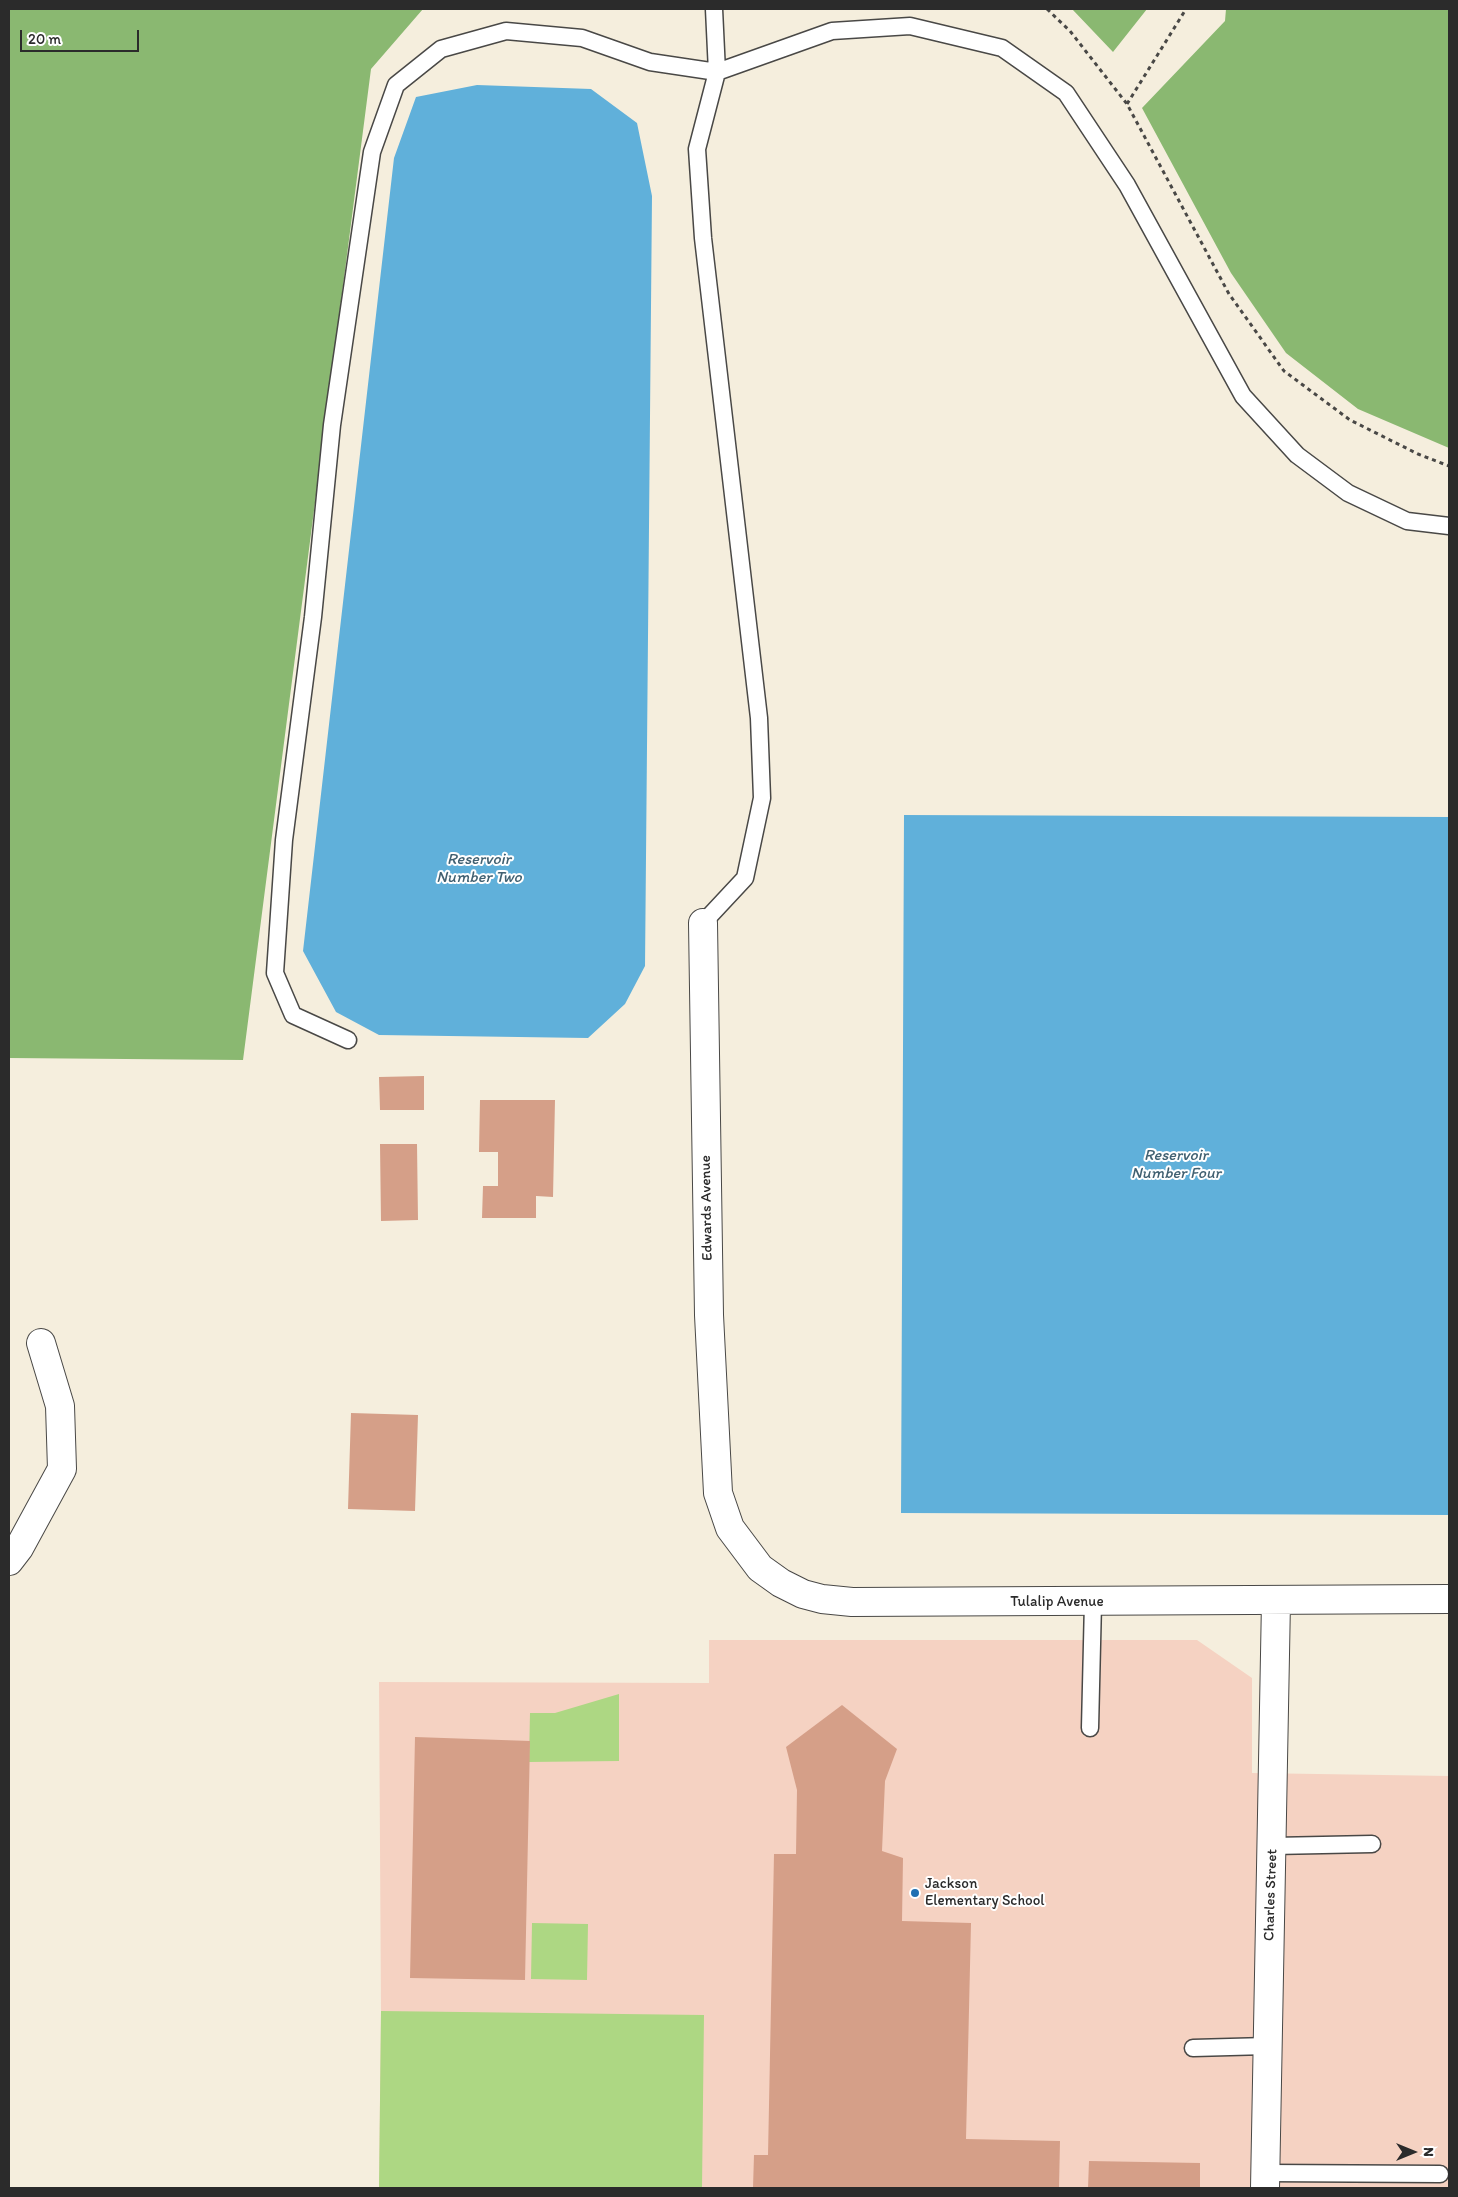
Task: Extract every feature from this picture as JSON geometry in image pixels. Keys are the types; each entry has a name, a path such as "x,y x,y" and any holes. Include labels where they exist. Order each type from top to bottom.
{"street":[{"name":"Edwards Avenue","path":"703,923 709,1315 718,1493"},
{"path":"9,1561 20,1548 62,1469 60,1406 41,1343"},
{"name":"Tulalip Avenue","path":"718,1493 730,1528 760,1568 781,1583 803,1594 822,1599 852,1602 1449,1599"},
{"name":"Charles Street","path":"1265,2180 1273,1846 1276,1601"}],"lane":[{"path":"703,923 745,878 762,798 759,718 703,238 697,148 717,72 714,9"},
{"path":"348,1040 293,1015 275,973 284,840 313,617 332,425 372,152 396,85 441,49 506,31 582,38 650,62 717,72 832,31 910,26 1002,48 1066,93 1127,185 1243,396 1297,456 1348,493 1407,521 1449,526"},
{"path":"1090,1728 1093,1602"},
{"path":"1273,1846 1372,1844"},
{"path":"1193,2048 1267,2046"},
{"path":"1265,2180 1440,2174"}],"path":[{"path":"1047,9 1070,31 1127,104 1228,294 1284,371 1350,420 1418,454 1449,466"},
{"path":"1127,104 1186,9"}],"shaded area":[{"name":"Jackson Elementary School","path":"709,1640 1197,1640 1252,1678 1252,1773 1449,1776 1449,2188 379,2188 381,2011 379,1682 709,1683"}],"green space":[{"path":"9,9 423,9 371,69 243,1060 9,1058"},
{"path":"1072,9 1147,9 1113,52"},
{"path":"1226,9 1449,9 1449,448 1358,409 1286,353 1231,273 1142,108 1225,21"},
{"path":"619,1694 619,1761 529,1762 530,1713 555,1713"},
{"path":"532,1923 588,1924 587,1980 531,1979"},
{"path":"381,2011 704,2015 702,2188 379,2188"}],"water":[{"name":"Reservoir Number Two","path":"477,85 591,89 637,123 652,196 645,966 625,1004 588,1038 379,1035 336,1012 303,951 394,158 416,97"},
{"name":"Reservoir Number Four","path":"904,815 1449,817 1449,1515 901,1513"}],"building":[{"path":"424,1076 424,1110 380,1110 379,1077"},
{"path":"480,1100 555,1100 553,1197 536,1196 536,1218 482,1218 483,1186 498,1186 498,1152 479,1152"},
{"path":"380,1144 417,1144 418,1220 381,1221"},
{"path":"351,1413 418,1415 415,1511 348,1509"},
{"name":"Jackson Elementary School","path":"842,1705 897,1749 885,1781 882,1851 903,1858 902,1921 971,1923 966,2139 1060,2141 1059,2188 753,2188 754,2155 768,2155 774,1854 796,1854 797,1790 786,1747"},
{"path":"415,1737 530,1741 525,1980 410,1978"},
{"path":"1089,2161 1200,2163 1200,2188 1088,2188"}],"place":[{"name":"Jackson Elementary School","path":"915,1893"}]}
